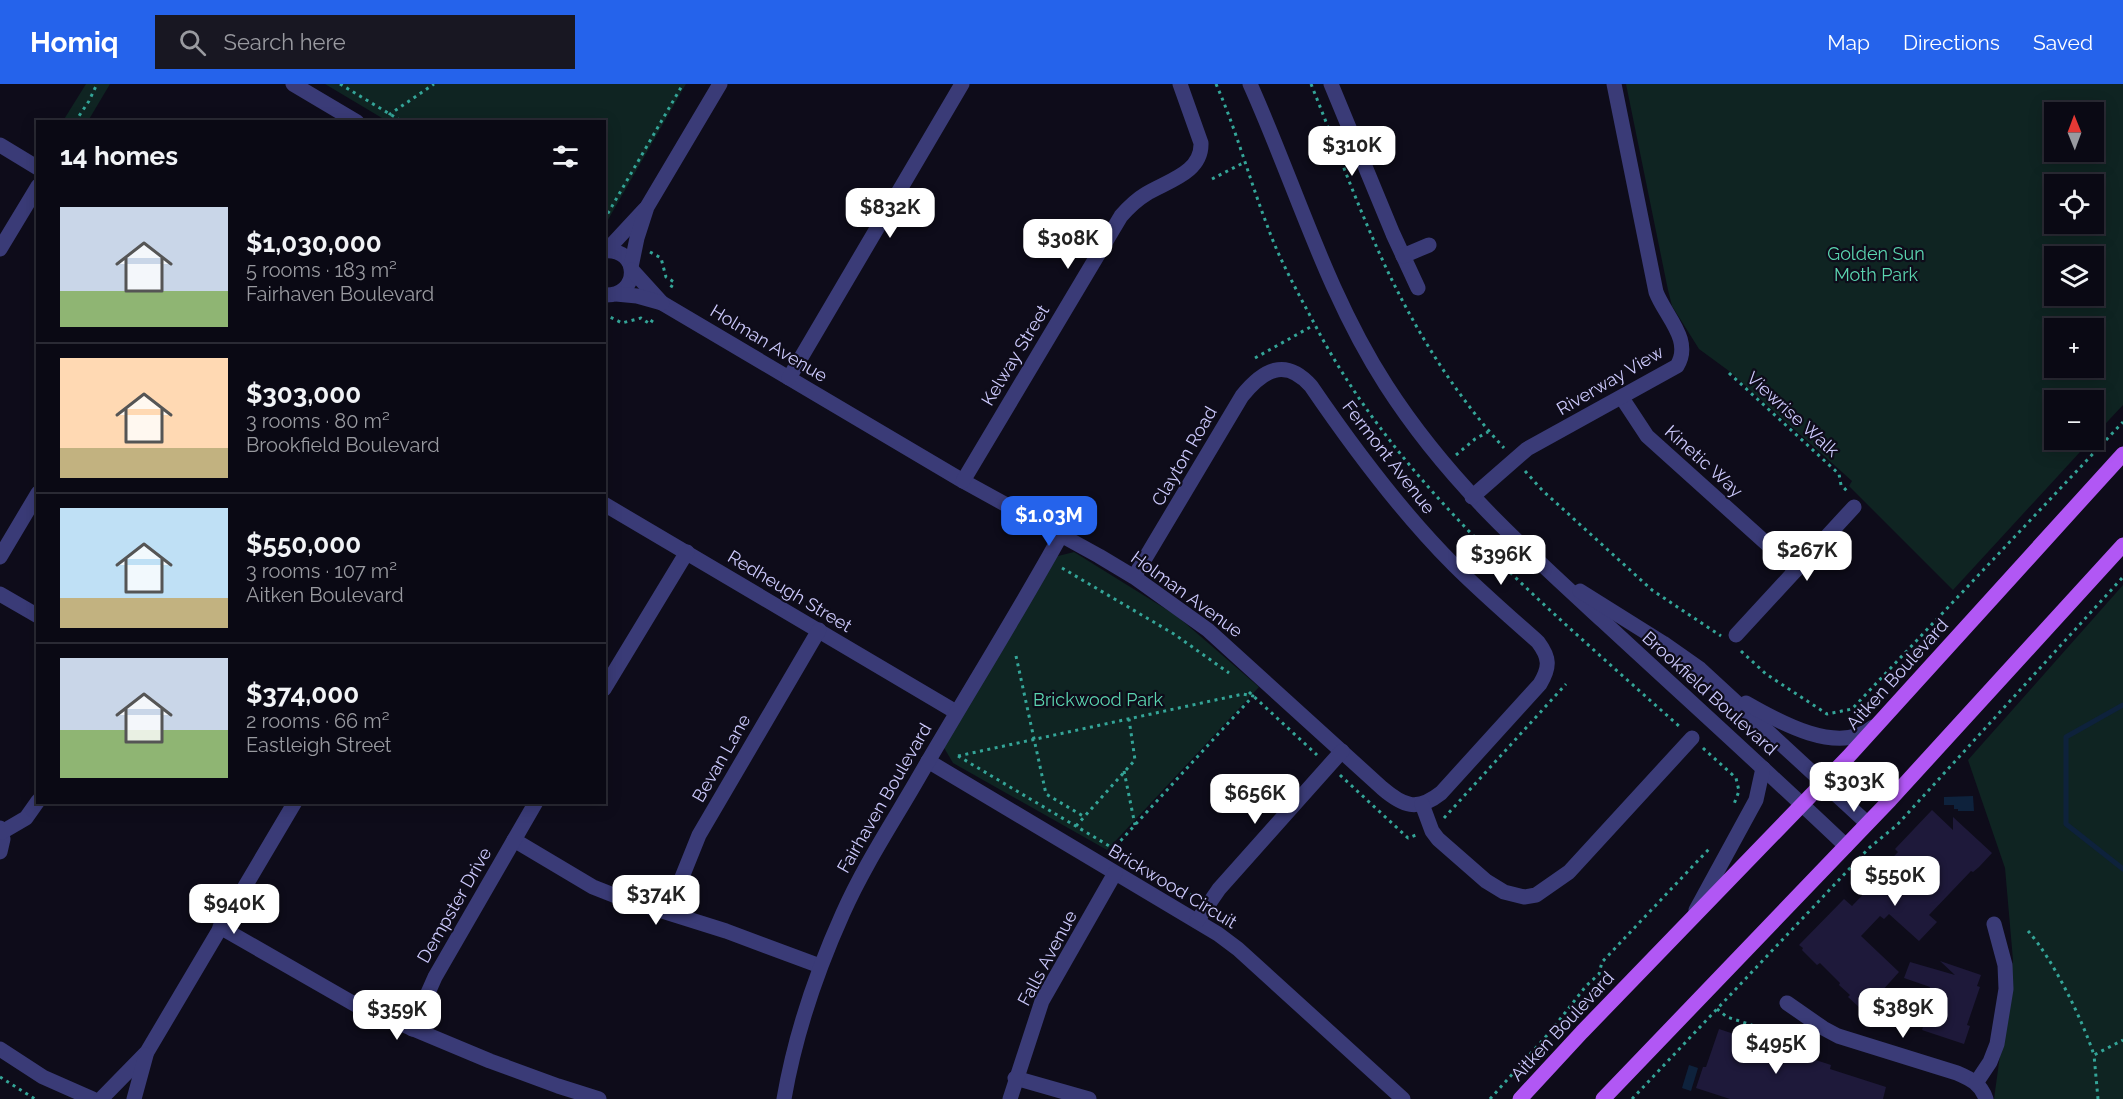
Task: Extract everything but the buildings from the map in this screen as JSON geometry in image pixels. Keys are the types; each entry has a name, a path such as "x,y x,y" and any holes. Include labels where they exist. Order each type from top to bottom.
{"main road":[{"name":"Aitken Boulevard","path":"1520,1099 1824,783 2123,454"},
{"path":"1603,1099 1846,846 2123,545"}],"street":[{"path":"293,84 354,120"},
{"path":"606,250 647,207 720,84"},
{"path":"789,378 962,84"},
{"name":"Kelway Street","path":"963,481 1121,216 1143,195 1191,168 1199,160 1202,152 1201,143 1180,84"},
{"name":"Brookfield Boulevard","path":"1250,84 1339,298 1385,384 1415,428 1472,497 1501,527 1846,846"},
{"path":"1331,84 1418,288"},
{"name":"Riverway View","path":"1472,497 1527,449 1677,366 1683,352 1680,337 1656,292 1614,84"},
{"path":"0,145 36,167"},
{"path":"0,249 36,189"},
{"path":"609,297 622,292 630,282 647,207"},
{"path":"1403,256 1429,245"},
{"name":"Holman Avenue","path":"606,251 619,252 625,256 632,269 662,303"},
{"name":"Holman Avenue","path":"609,297 637,296 662,303 963,481 1134,577 1208,630 1396,800 1418,805"},
{"name":"Fermont Avenue","path":"1281,370 1289,369 1302,376 1381,484 1411,519 1454,564 1538,642 1546,652 1549,661 1540,684 1441,793 1432,801 1418,805"},
{"name":"Clayton Road","path":"1134,577 1242,396 1254,381 1268,373 1281,370"},
{"name":"Kinetic Way","path":"1622,398 1647,436 1796,570"},
{"path":"0,557 36,496"},
{"path":"1737,635 1854,502"},
{"name":"Redheugh Street","path":"606,505 956,712"},
{"name":"Fairhaven Boulevard","path":"784,1099 797,1040 820,966 843,911 869,862 1061,535"},
{"path":"606,686 687,552"},
{"name":"Brookfield Boulevard","path":"1547,570 1700,669 1867,823"},
{"path":"0,594 36,615"},
{"name":"Bevan Lane","path":"668,912 699,835 819,630"},
{"path":"1720,688 1772,718 1832,739 1854,738 1868,731 1881,720"},
{"path":"1418,805 1432,831 1452,853 1486,881 1504,892 1524,897 1536,895 1569,872 1692,738"},
{"path":"1197,921 1207,904 1342,751"},
{"name":"Brickwood Circuit","path":"928,761 1197,921 1238,949 1403,1099"},
{"path":"1688,923 1756,801 1763,768"},
{"path":"0,852 3,844 1,830 26,818 36,804"},
{"path":"102,1099 147,1052 294,804"},
{"name":"Dempster Drive","path":"412,1029 435,977 535,804"},
{"path":"514,840 592,887 726,931 820,966"},
{"name":"Falls Avenue","path":"1010,1099 1042,1001 1115,873"},
{"path":"1976,1083 1995,1052 2006,989 2005,965 1994,924"},
{"path":"220,927 356,1005 548,1083 599,1099"},
{"path":"1787,1003 1838,1036 1957,1073 1976,1083 1986,1099"},
{"path":"0,1049 43,1077 93,1099"},
{"path":"134,1099 147,1052"},
{"path":"43,1077 63,1099"},
{"path":"1016,1078 1089,1099"},
{"path":"102,1099 110,1099"}],"path":[{"path":"76,120 97,84"},
{"path":"340,84 400,120"},
{"path":"387,120 390,114 435,84"},
{"path":"606,217 683,84"},
{"path":"1212,179 1245,162"},
{"path":"1255,358 1314,325"},
{"name":"Viewrise Walk","path":"1729,374 1839,474 1841,485 1854,502"},
{"path":"1827,714 1852,709 2123,422"},
{"path":"1632,1099 1869,849 1897,825 2123,577"},
{"path":"1016,656 1046,794 1083,816"},
{"path":"1113,849 1253,696 1243,694 958,756 1113,849 1207,904"},
{"path":"1075,826 1135,760 1129,719"},
{"path":"1124,771 1136,826"},
{"path":"2028,931 2039,944 2059,979 2089,1040 2094,1055 2098,1099"},
{"path":"1717,1009 1727,1017 1779,1034"},
{"path":"2094,1055 2123,1040"},
{"path":"0,1077 35,1099"}],"green space":[{"path":"86,84 110,84 89,120 64,120"},
{"path":"325,84 686,84 606,223 606,120 385,120"},
{"name":"Golden Sun Moth Park","path":"1626,84 2123,84 2123,405 2104,425 2104,390 2044,390 2044,450 2082,450 1953,590 1849,486 1852,481 1729,371 1699,349 1672,306"},
{"name":"Brickwood Park","path":"1074,552 1177,616 1259,687 1107,850 953,763 943,746 1054,557"},
{"path":"2123,585 2123,1099 1994,1099 2013,960 2005,868 1968,760"}],"water":[{"path":"1973,796 1974,811 1958,811 1954,809 1954,805 1944,805 1944,797"},
{"path":"1689,1065 1698,1068 1691,1091 1682,1088"}],"waterway":[{"path":"2123,705 2066,737 2066,824 2123,869"}]}
